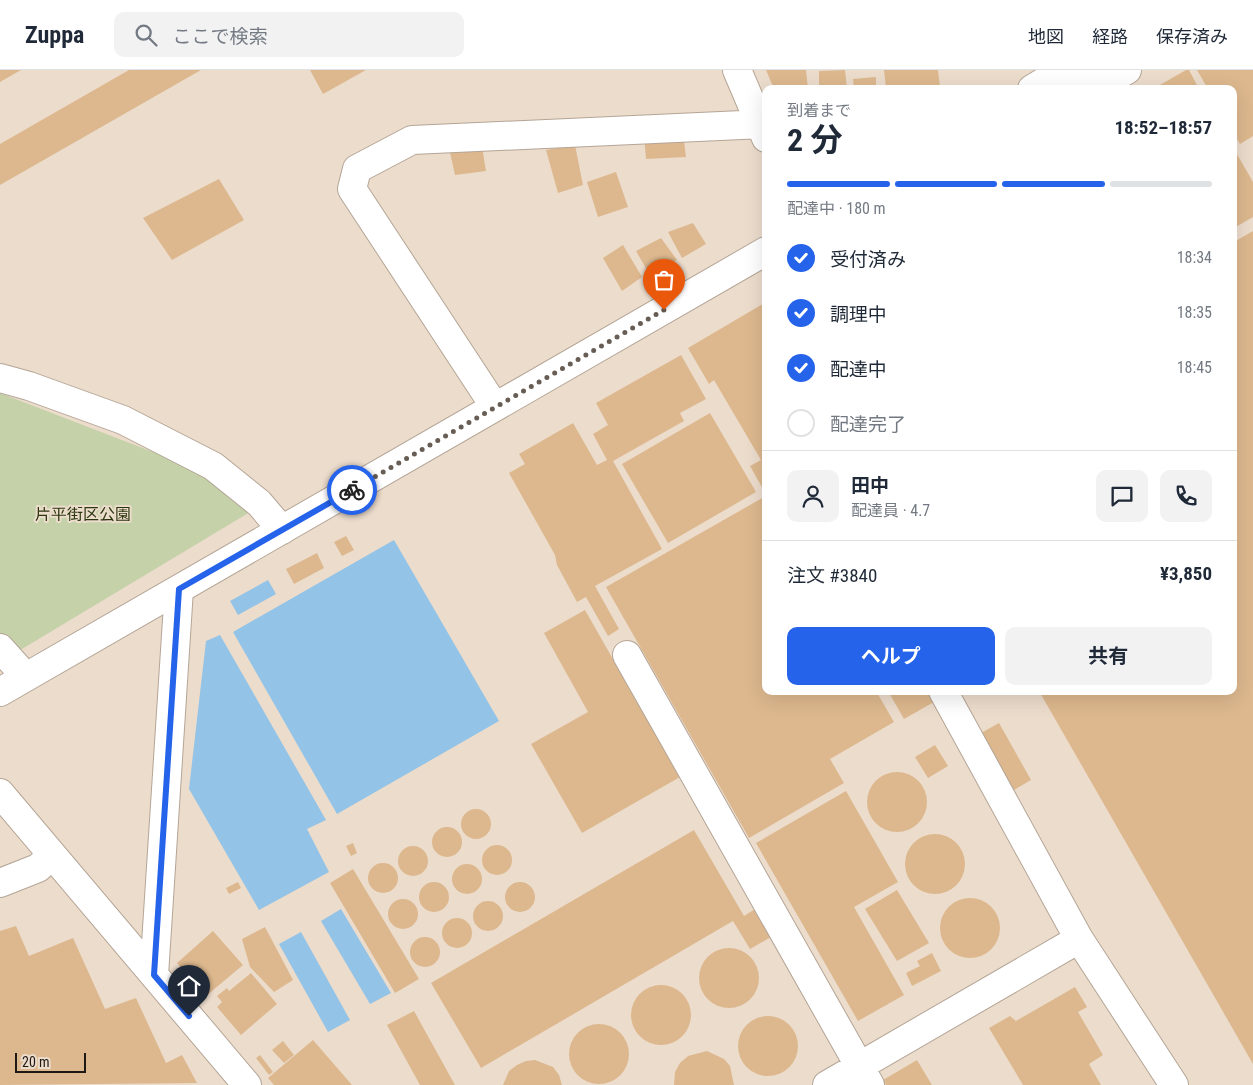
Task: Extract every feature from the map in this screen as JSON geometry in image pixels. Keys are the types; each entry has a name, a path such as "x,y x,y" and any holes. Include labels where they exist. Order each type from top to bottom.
{"street":[{"path":"736,70 762,125"},
{"path":"1051,76 1111,79 1127,70"},
{"path":"495,407 352,188 357,169 412,140 762,129"},
{"path":"0,692 762,253"},
{"path":"0,378 29,386 124,420 213,466 259,503 282,530"},
{"path":"154,975 179,589"},
{"path":"0,648 26,677"},
{"path":"627,656 864,1076"},
{"path":"945,695 1079,939 1174,1085"},
{"path":"0,793 247,1085"},
{"path":"0,883 38,868 52,855"},
{"path":"827,1085 864,1076 1079,939"}],"green space":[{"name":"片平街区公園","path":"0,393 197,469 255,509 17,652 0,633"}],"water":[{"path":"394,540 499,721 337,814 233,632"},
{"path":"268,580 276,594 238,615 230,601"},
{"path":"220,635 326,820 307,829 329,872 259,910 189,789 206,641"},
{"path":"341,909 391,993 370,1004 321,921"},
{"path":"301,932 350,1020 328,1032 279,944"}],"building":[{"path":"0,70 21,70 0,82"},
{"path":"129,70 201,70 0,185 0,144"},
{"path":"310,70 366,70 323,94"},
{"path":"766,70 806,70 808,85 772,85"},
{"path":"845,70 847,85 819,85 819,71"},
{"path":"884,70 938,70 940,85 886,85"},
{"path":"1189,70 1197,85 1160,85"},
{"path":"1197,70 1253,70 1253,136 1240,144 1237,139 1237,85 1206,85"},
{"path":"876,77 876,85 854,85 853,79"},
{"path":"683,133 686,157 646,159 644,135"},
{"path":"575,145 583,185 558,193 546,150"},
{"path":"482,147 486,171 455,175 449,148"},
{"path":"1237,154 1253,182 1253,217 1237,226"},
{"path":"616,172 628,207 598,217 587,182"},
{"path":"219,179 244,220 172,260 143,218"},
{"path":"693,223 706,244 682,258 668,232"},
{"path":"1253,231 1253,1064 1041,695 1237,695 1237,240"},
{"path":"661,238 677,260 651,277 636,251"},
{"path":"623,245 642,277 622,291 603,258"},
{"path":"762,304 762,487 750,466 761,460 714,380 709,384 688,348"},
{"path":"681,355 706,399 680,413 684,421 613,461 662,549 595,586 619,629 608,636 586,597 577,602 557,565 555,555 509,473 525,464 519,454 573,423 597,465 607,460 593,434 608,425 596,403"},
{"path":"710,413 756,492 668,543 622,464"},
{"path":"762,498 762,695 878,695 894,722 830,759 844,783 749,838 606,587"},
{"path":"346,536 354,550 342,556 334,542"},
{"path":"317,553 324,568 294,584 286,569"},
{"path":"585,610 680,777 582,833 531,744 588,712 544,633"},
{"path":"890,695 930,695 934,702 904,719"},
{"path":"999,723 1031,780 1014,790 981,733"},
{"path":"935,745 948,766 928,778 915,757"},
{"path":"897,772 914,777 922,785 927,802 922,819 914,827 897,832 880,827 872,819 867,802 872,785 880,777"},
{"path":"846,791 898,882 854,907 904,995 858,1021 756,843"},
{"path":"476,809 486,814 491,824 486,834 476,839 466,834 461,824 466,814"},
{"path":"447,827 457,832 462,842 457,852 447,857 437,852 432,842 437,832"},
{"path":"694,830 744,916 755,909 771,937 750,949 733,921 481,1068 431,983"},
{"path":"935,834 952,839 960,847 965,864 960,881 952,889 935,894 918,889 910,881 905,864 910,847 918,839"},
{"path":"353,843 357,853 351,856 346,846"},
{"path":"497,845 507,850 512,860 507,870 497,875 487,870 482,860 487,850"},
{"path":"413,846 423,851 428,861 423,871 413,876 403,871 398,861 403,851"},
{"path":"383,863 393,868 398,878 393,888 383,893 373,888 368,878 373,868"},
{"path":"467,864 477,869 482,879 477,889 467,894 457,889 452,879 457,869"},
{"path":"353,869 419,979 395,993 330,883"},
{"path":"238,882 241,888 229,894 226,888"},
{"path":"434,882 444,887 449,897 444,907 434,912 424,907 419,897 424,887"},
{"path":"520,882 530,887 535,897 530,907 520,912 510,907 505,897 510,887"},
{"path":"897,890 929,943 897,961 865,909"},
{"path":"970,898 987,903 995,911 1000,928 995,945 987,953 970,958 953,953 945,945 940,928 945,911 953,903"},
{"path":"403,899 413,904 418,914 413,924 403,929 393,924 388,914 393,904"},
{"path":"488,901 498,906 503,916 498,926 488,931 478,926 473,916 478,906"},
{"path":"457,918 467,923 472,933 467,943 457,948 447,943 442,933 447,923"},
{"path":"16,926 29,956 73,938 105,1009 136,998 166,1063 182,1055 197,1083 0,1085 0,931"},
{"path":"265,927 293,980 274,992 250,967 242,939"},
{"path":"213,931 243,965 206,996 177,963"},
{"path":"425,937 435,942 440,952 435,962 425,967 415,962 410,952 415,942"},
{"path":"729,948 746,953 754,961 759,978 754,995 746,1003 729,1008 712,1003 704,995 699,978 704,961 712,953"},
{"path":"932,953 941,971 912,986 906,973 920,966 917,961"},
{"path":"251,973 277,1004 241,1035 217,1007 222,1002 217,996 227,988 229,991"},
{"path":"661,985 678,990 686,998 691,1015 686,1032 678,1040 661,1045 644,1040 636,1032 631,1015 636,998 644,990"},
{"path":"1075,987 1087,1007 1078,1012 1103,1055 1089,1064 1101,1085 1023,1085 989,1028 1010,1016 1016,1021"},
{"path":"414,1011 455,1085 420,1085 387,1025"},
{"path":"768,1016 785,1021 793,1029 798,1046 793,1063 785,1071 768,1076 751,1071 743,1063 738,1046 743,1029 751,1021"},
{"path":"599,1024 616,1029 624,1037 629,1054 624,1071 616,1079 599,1084 582,1079 574,1071 569,1054 574,1037 582,1029"},
{"path":"313,1040 352,1085 274,1085 268,1078"},
{"path":"283,1041 294,1055 284,1063 272,1050"},
{"path":"707,1051 724,1059 730,1066 734,1085 674,1085 675,1072 680,1063 688,1056"},
{"path":"260,1055 273,1072 269,1075 256,1058"},
{"path":"535,1060 553,1067 559,1075 562,1085 503,1085 509,1071 526,1061"},
{"path":"917,1060 932,1085 886,1085 883,1080"}],"way so far":[{"path":"352,490 664,310"}],"route":[{"path":"189,1016 154,975 179,589 352,490"}]}
